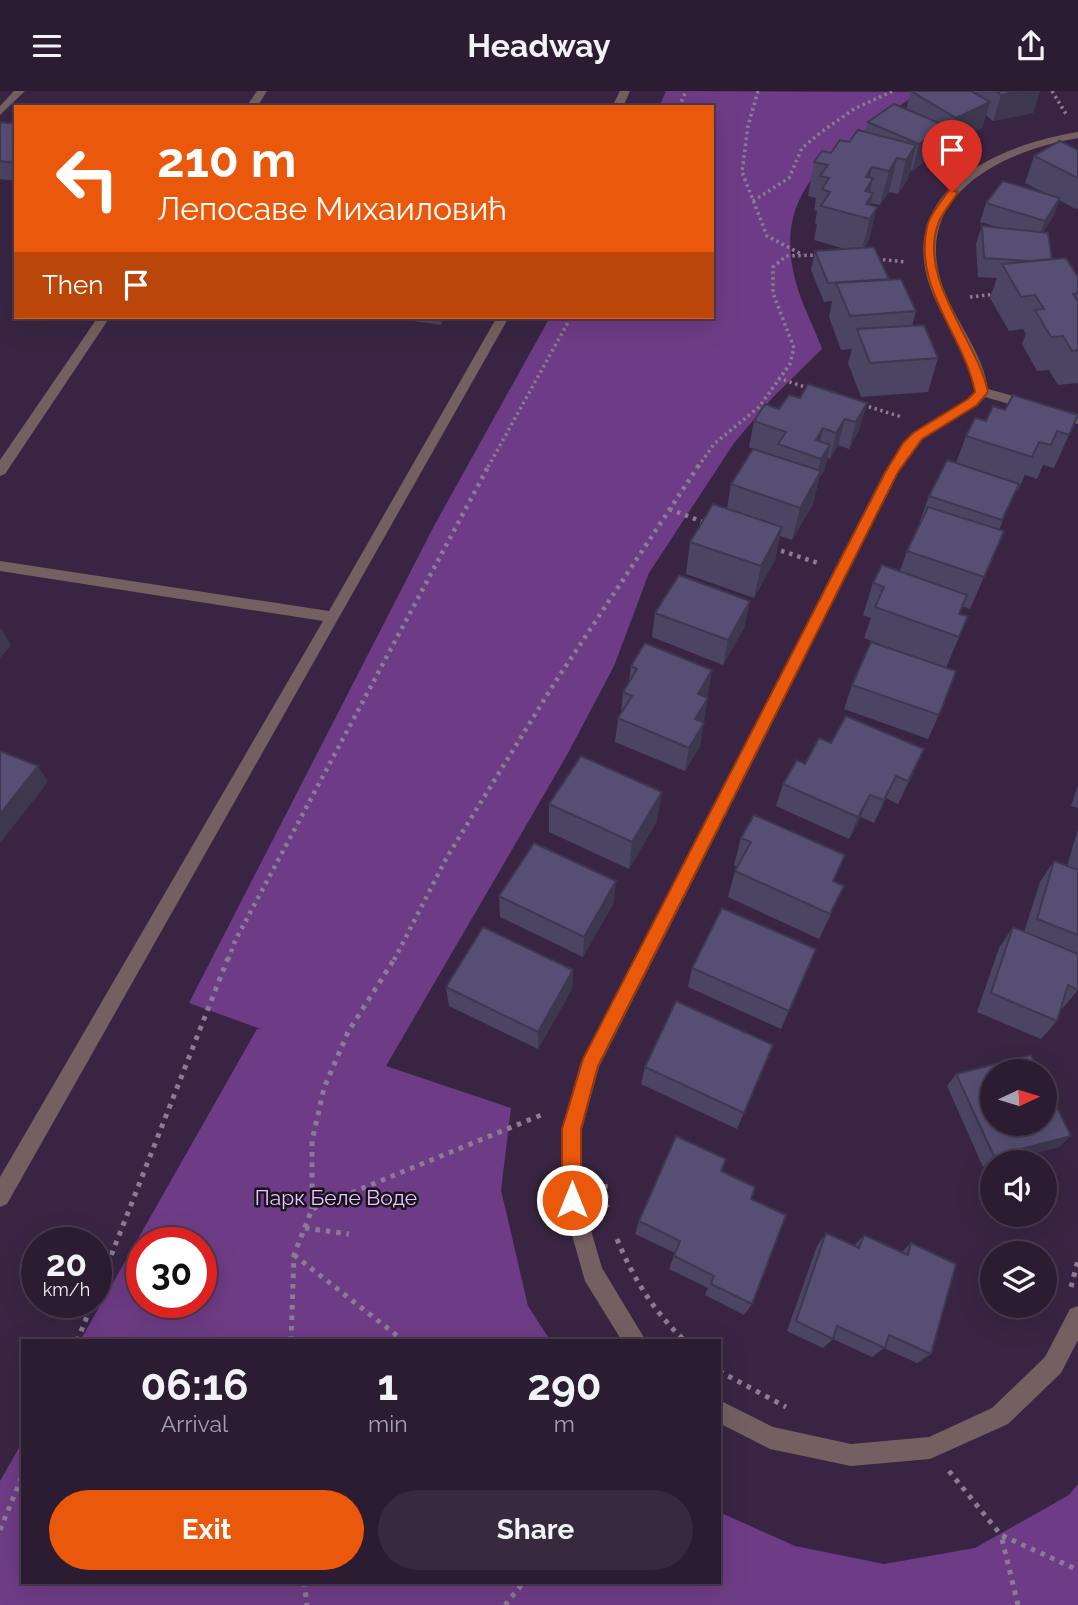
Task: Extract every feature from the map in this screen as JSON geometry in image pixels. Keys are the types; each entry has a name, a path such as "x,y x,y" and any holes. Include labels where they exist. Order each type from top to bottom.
{"street":[{"path":"0,112 20,91"},
{"path":"982,392 977,369 933,279 930,241 932,225 952,192 983,166 1010,152 1041,141 1078,135"},
{"path":"0,471 103,319"},
{"path":"0,1197 502,319"},
{"path":"982,392 1078,419"},
{"path":"634,1339 593,1273 572,1200 572,1129 590,1065 892,471 908,446 927,428 972,402 982,392"},
{"path":"0,566 333,617"},
{"path":"721,1412 769,1438 851,1455 930,1448 1000,1416 1053,1365 1071,1308"}],"path":[{"path":"758,91 748,126 742,172 767,236 804,255"},
{"path":"753,201 789,178 803,148 820,133 854,109 893,91"},
{"path":"291,1339 294,1255 312,1209 312,1141 324,1088 348,1032 385,978 447,857 552,687 669,509 714,445 759,407 790,364 794,348 773,293 773,267 786,256 823,255"},
{"path":"877,259 917,263"},
{"path":"941,298 1007,292"},
{"path":"112,1253 235,941 444,546 570,319"},
{"path":"778,378 817,390"},
{"path":"855,403 906,419"},
{"path":"669,509 717,527"},
{"path":"765,544 842,571"},
{"path":"312,1209 550,1111 582,1093"},
{"path":"604,1176 608,1214"},
{"path":"613,1227 627,1265 662,1320 683,1339"},
{"path":"304,1228 349,1234"},
{"path":"294,1255 401,1339"},
{"path":"1071,1308 1070,1289 1078,1260"},
{"path":"78,1339 86,1318"},
{"path":"721,1372 791,1410"},
{"path":"930,1448 1000,1535 1018,1605"},
{"path":"0,1530 21,1479"},
{"path":"1000,1535 1078,1570"},
{"path":"304,1584 307,1605"},
{"path":"505,1605 522,1584"}],"green space":[{"name":"Парк Беле Воде","path":"666,91 919,92 841,149 820,169 804,191 793,217 790,247 796,283 822,349 773,397 734,443 649,573 614,666 567,755 386,1066 511,1108 501,1190 528,1306 549,1339 81,1339 93,1318 112,1318 112,1285 126,1260 126,1318 217,1318 217,1227 145,1227 257,1029 261,1029 189,1003 434,526 549,319 714,319 714,105 660,105"},
{"path":"21,1444 21,1584 721,1584 721,1513 795,1546 884,1564 975,1548 1069,1495 1078,1484 1078,1605 0,1605 0,1481"}],"building":[{"path":"911,91 971,91 990,102 956,118"},
{"path":"997,91 1018,91 1001,95"},
{"path":"894,104 944,125 919,144 868,122"},
{"path":"0,122 14,124 14,163 0,161"},
{"path":"858,130 916,145 906,160 897,158 889,171 872,167 866,177 873,178 865,191 873,193 866,204 877,207 870,219 821,206 830,192 822,189 829,178 820,176 828,165 814,162 822,151 831,153 840,140 849,142"},
{"path":"1060,141 1078,150 1078,178 1034,156"},
{"path":"1003,181 1060,198 1045,221 986,203"},
{"path":"982,226 1048,233 1052,259 1029,261 984,258"},
{"path":"874,247 889,279 828,283 815,251"},
{"path":"1066,258 1078,277 1078,293 1073,294 1078,301 1078,350 1072,351 1063,336 1051,337 1035,310 1044,309 1035,295 1021,297 1002,264"},
{"path":"901,279 916,311 850,316 836,283"},
{"path":"924,325 938,358 870,363 857,329"},
{"path":"808,384 867,403 856,422 845,419 836,433 823,428 816,440 830,445 821,459 778,444 786,432 754,421 765,404 779,409 789,395 800,398"},
{"path":"1013,395 1078,415 1069,435 1057,431 1051,445 1039,442 1032,457 966,436 975,418 986,421 993,406 1005,410"},
{"path":"753,449 821,471 800,508 731,484"},
{"path":"947,460 1019,484 1002,520 929,496"},
{"path":"713,504 782,527 761,566 690,542"},
{"path":"928,507 1004,531 984,577 907,551"},
{"path":"882,565 967,595 959,614 968,616 959,637 875,607 884,587 873,583"},
{"path":"679,575 750,601 728,640 655,613"},
{"path":"871,642 956,671 939,715 852,685"},
{"path":"645,643 712,670 698,694 708,698 695,719 704,723 689,748 618,718 632,696 623,692 637,669 631,666"},
{"path":"846,716 924,749 908,781 896,776 884,800 870,795 858,817 783,784 797,760 805,764 819,738 831,743"},
{"path":"0,751 38,766 0,814"},
{"path":"581,756 662,792 632,842 549,804"},
{"path":"754,815 845,855 833,881 844,886 830,914 735,871 751,842 741,838"},
{"path":"534,843 616,881 584,937 499,896"},
{"path":"1054,861 1078,870 1078,935 1037,919"},
{"path":"722,908 816,949 789,1011 692,968"},
{"path":"483,927 573,970 538,1032 446,987"},
{"path":"1013,927 1078,954 1078,990 1068,985 1057,1021 991,993"},
{"path":"676,1001 773,1045 744,1113 645,1067"},
{"path":"1031,1055 1033,1059 1015,1059"},
{"path":"980,1068 980,1126 956,1074"},
{"path":"1057,1107 1071,1136 1017,1150 991,1150 985,1136 1057,1136"},
{"path":"676,1136 726,1159 721,1171 755,1187 751,1199 786,1215 752,1304 711,1284 714,1276 674,1256 680,1241 639,1221"},
{"path":"826,1233 859,1248 864,1235 908,1255 911,1243 956,1264 931,1354 889,1335 885,1348 837,1326 833,1339 796,1321"}],"route":[{"path":"572,1200 572,1129 590,1065 892,471 908,446 927,428 972,402 982,392 977,369 954,329 933,279 929,254 932,225 952,192"}]}
